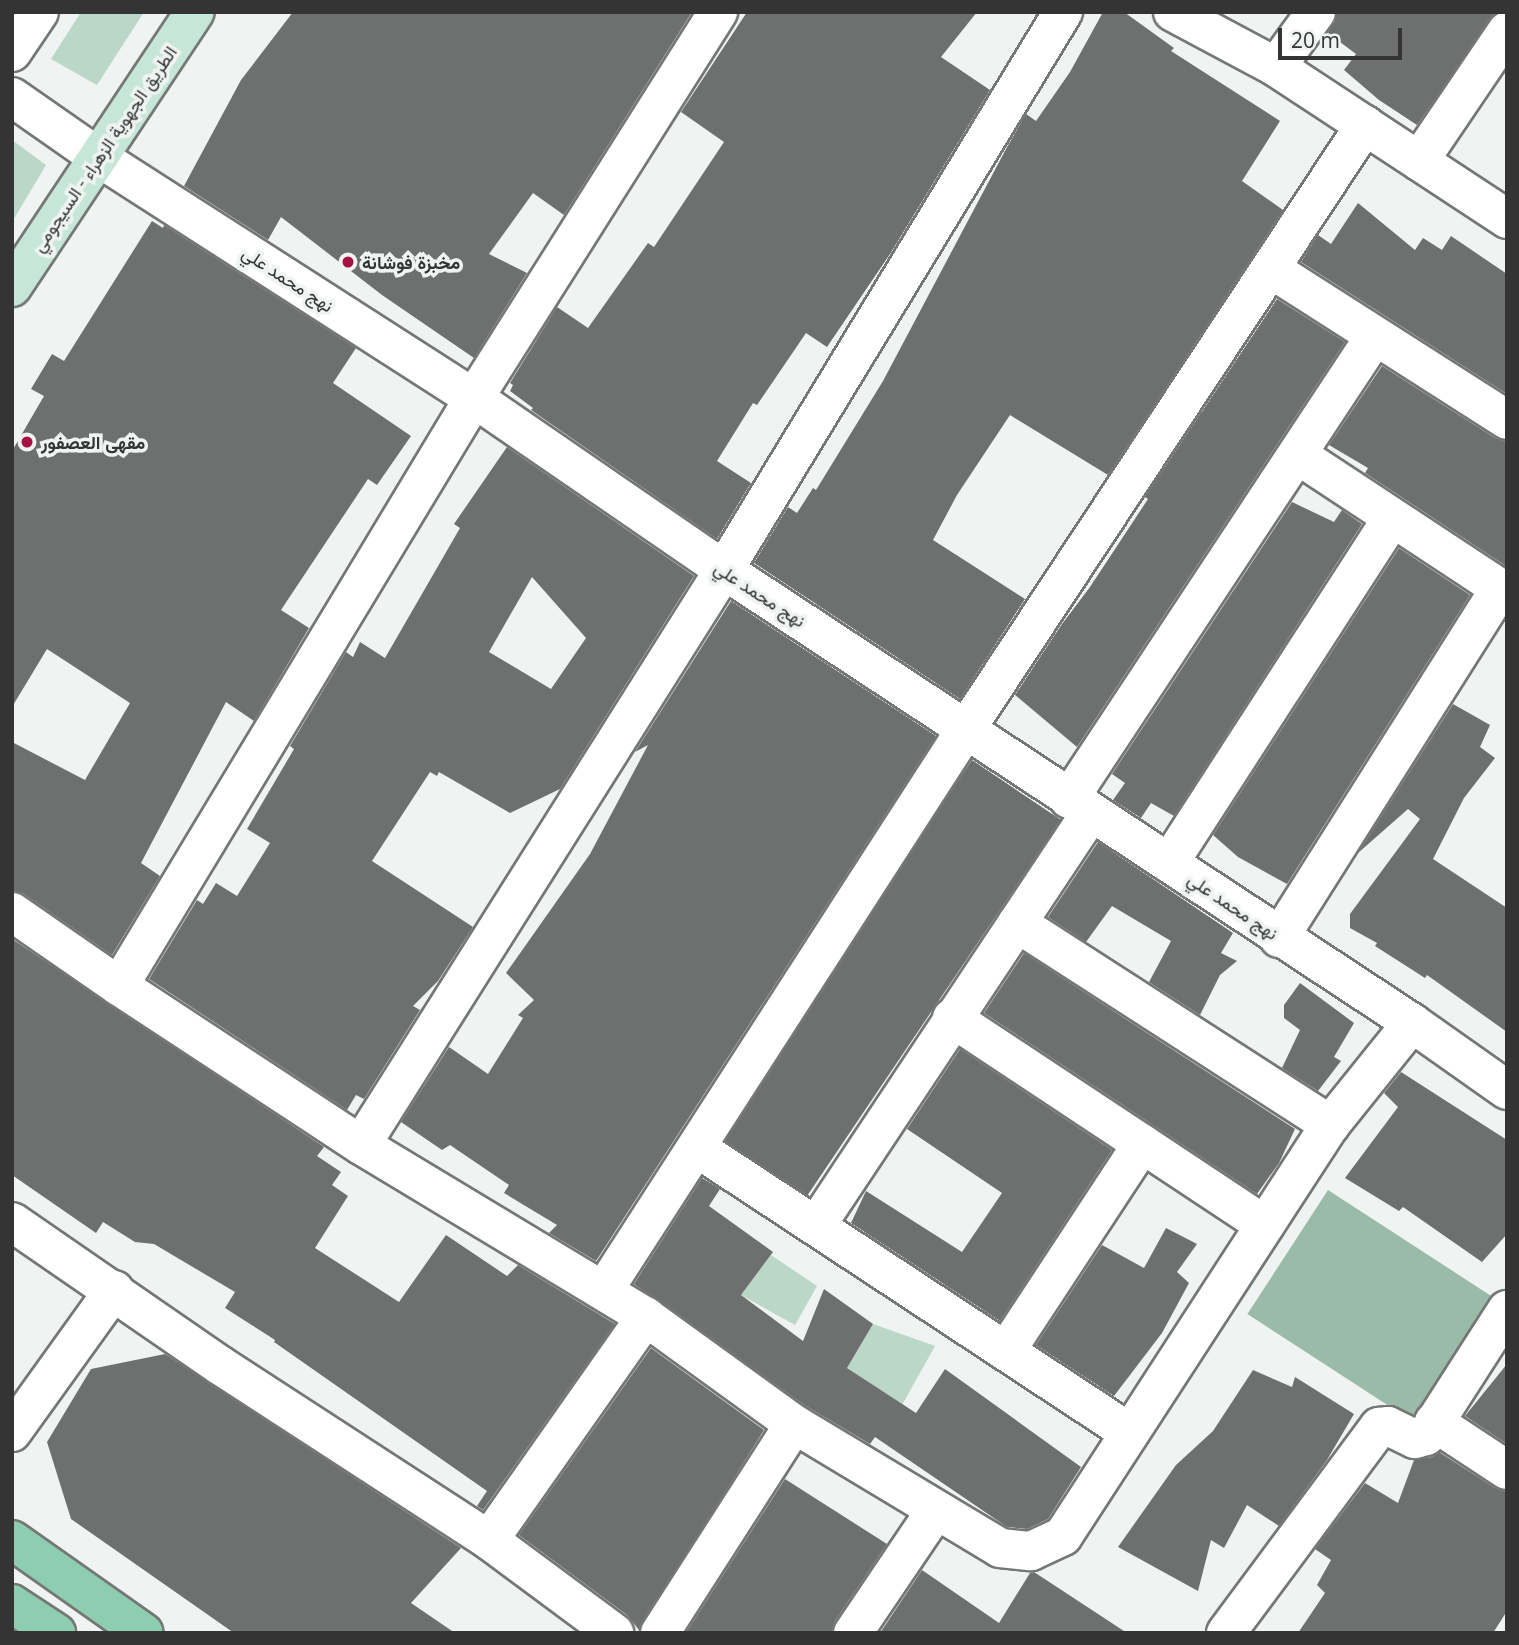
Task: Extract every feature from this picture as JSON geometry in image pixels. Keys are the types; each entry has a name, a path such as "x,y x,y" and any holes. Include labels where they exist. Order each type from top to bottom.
{"main road":[{"name":"الطريق الجهوية الزهراء - السيجومي","path":"12,287 195,12"},
{"path":"12,1541 144,1633"},
{"path":"12,1604 56,1633"}],"street":[{"path":"12,52 39,12"},
{"path":"118,986 474,398 718,12"},
{"path":"361,1145 724,570 1063,12"},
{"path":"1173,12 1276,67 1507,219"},
{"path":"1276,67 1315,12"},
{"path":"1419,161 1507,31"},
{"name":"نهج محمد علي","path":"12,97 97,157 474,398 724,570 1279,939 1412,1023 1507,1090"},
{"path":"604,1290 966,729 1365,125"},
{"path":"1271,269 1507,420"},
{"path":"816,1226 1017,923 1080,807 1297,455 1375,336"},
{"path":"1279,939 1504,590 1297,455"},
{"path":"1168,863 1392,518"},
{"path":"12,912 118,986 361,1145 646,1317 794,1424 1000,1548 1031,1551 1063,1536 1330,1125 1412,1023"},
{"path":"1017,923 1330,1125"},
{"path":"952,1018 1265,1225"},
{"path":"1006,1352 1142,1144"},
{"path":"697,1147 1130,1433"},
{"path":"12,1222 243,1381 489,1540 614,1633"},
{"path":"12,1432 114,1290"},
{"path":"1226,1633 1379,1427 1388,1426 1415,1439 1422,1438 1507,1310"},
{"path":"489,1540 646,1317"},
{"path":"1434,1422 1507,1470"},
{"path":"660,1633 794,1424"},
{"path":"853,1633 936,1510"}],"green space":[{"path":"81,12 144,12 97,85 51,59"},
{"path":"12,140 46,165 12,222"},
{"path":"1328,1190 1492,1296 1411,1420 1247,1314"},
{"path":"771,1255 817,1286 795,1325 741,1295"},
{"path":"873,1324 935,1346 902,1405 847,1368"}],"building":[{"path":"293,12 692,12 564,215 533,193 489,254 527,273 474,358 382,295 281,217 268,240 184,186 241,80"},
{"path":"747,12 977,12 941,57 990,90 890,254 827,347 806,333 757,405 753,403 717,461 751,483 717,539 531,410 533,408 510,391 513,385 510,383 557,307 588,328 648,243 654,247 724,142 681,112"},
{"path":"1103,12 1124,12 1174,48 1171,51 1280,121 1242,181 1283,210 1108,475 1010,415 957,495 933,540 1025,599 960,699 754,563 788,507 797,513 813,488 816,490 883,381 1026,114 1036,121 1070,72"},
{"path":"1338,12 1496,12 1417,125 1379,100 1344,70 1356,54 1328,33"},
{"path":"1358,203 1415,250 1423,238 1442,250 1451,236 1507,274 1507,394 1301,262 1318,235 1331,244"},
{"path":"152,221 163,228 164,225 356,348 333,383 411,436 377,485 368,479 281,610 309,628 254,721 226,702 141,863 160,876 112,955 24,894 12,890 12,742 85,780 130,703 47,649 12,707 12,451 44,396 31,389 52,354 64,361"},
{"path":"1277,299 1345,342 1077,747 1015,695 1090,587 1148,499 1145,497"},
{"path":"1382,366 1495,438 1507,442 1506,566 1365,473 1368,468 1329,445"},
{"path":"507,447 694,576 560,789 510,813 439,772 437,776 430,772 372,861 473,927 438,981 413,1006 420,1010 364,1099 356,1095 347,1110 149,979 197,900 203,904 216,883 237,896 270,843 247,829 294,749 290,746 346,652 353,657 360,642 385,658 460,528 454,524","holes":["532,577 586,638 551,689 489,652"]},
{"path":"1292,502 1334,522 1342,510 1362,524 1174,816 1151,803 1141,818 1113,800 1125,783 1112,774"},
{"path":"1399,548 1470,595 1287,884 1238,857 1213,835"},
{"path":"731,601 936,736 596,1261 549,1233 557,1225 504,1193 509,1185 450,1145 442,1150 401,1122 449,1047 488,1074 523,1018 518,1015 534,1000 506,973 590,854 648,745 635,752"},
{"path":"1453,704 1490,725 1480,747 1495,758 1464,798 1433,859 1507,908 1507,1032 1427,975 1425,978 1375,946 1377,943 1350,928 1350,914 1420,819 1408,809 1358,853"},
{"path":"972,760 1061,820 807,1196 718,1136"},
{"path":"1098,842 1233,933 1221,953 1237,961 1220,975 1200,1015 1149,982 1171,941 1112,906 1086,942 1048,917"},
{"path":"12,939 324,1147 317,1156 341,1172 332,1185 348,1196 315,1248 399,1302 446,1235 507,1276 518,1265 615,1324 483,1510 477,1506 487,1491 274,1342 275,1340 225,1308 235,1292 154,1244 135,1242 103,1222 96,1233 12,1175"},
{"path":"1024,953 1295,1129 1279,1163 1257,1194 984,1013"},
{"path":"1300,983 1354,1023 1334,1057 1341,1061 1318,1091 1282,1068 1300,1030 1284,1018 1284,1005"},
{"path":"960,1049 1112,1150 1000,1321 851,1223 866,1191 962,1252 1002,1193 907,1129"},
{"path":"1401,1072 1507,1140 1507,1234 1482,1262 1403,1207 1399,1211 1345,1178 1398,1107 1384,1093"},
{"path":"702,1178 720,1189 709,1206 773,1252 741,1295 803,1341 824,1289 873,1324 847,1368 916,1413 945,1369 1081,1467 1048,1519 1027,1529 1007,1527 875,1437 870,1444 806,1406 634,1284"},
{"path":"1166,1228 1197,1244 1177,1272 1189,1283 1162,1333 1114,1396 1036,1345 1102,1245 1144,1268"},
{"path":"651,1348 764,1430 639,1630 627,1615 519,1535"},
{"path":"165,1354 461,1548 411,1603 455,1633 234,1633 71,1519 47,1442 91,1369"},
{"path":"1507,1364 1507,1444 1465,1416"},
{"path":"1253,1370 1292,1387 1295,1377 1354,1414 1327,1460 1279,1526 1247,1505 1224,1548 1211,1540 1198,1591 1118,1547 1176,1465 1213,1431"},
{"path":"1439,1452 1495,1488 1507,1492 1507,1611 1493,1633 1298,1633 1325,1593 1317,1585 1331,1560 1315,1549 1365,1483 1398,1503 1414,1460 1432,1457"},
{"path":"785,1479 887,1544 835,1621 831,1633 687,1631"},
{"path":"922,1570 999,1623 1030,1573 1034,1572 1127,1633 880,1633"}],"place":[{"name":"مخبزة فوشانة","path":"348,262"},
{"name":"مقهى العصفور","path":"27,442"}]}
